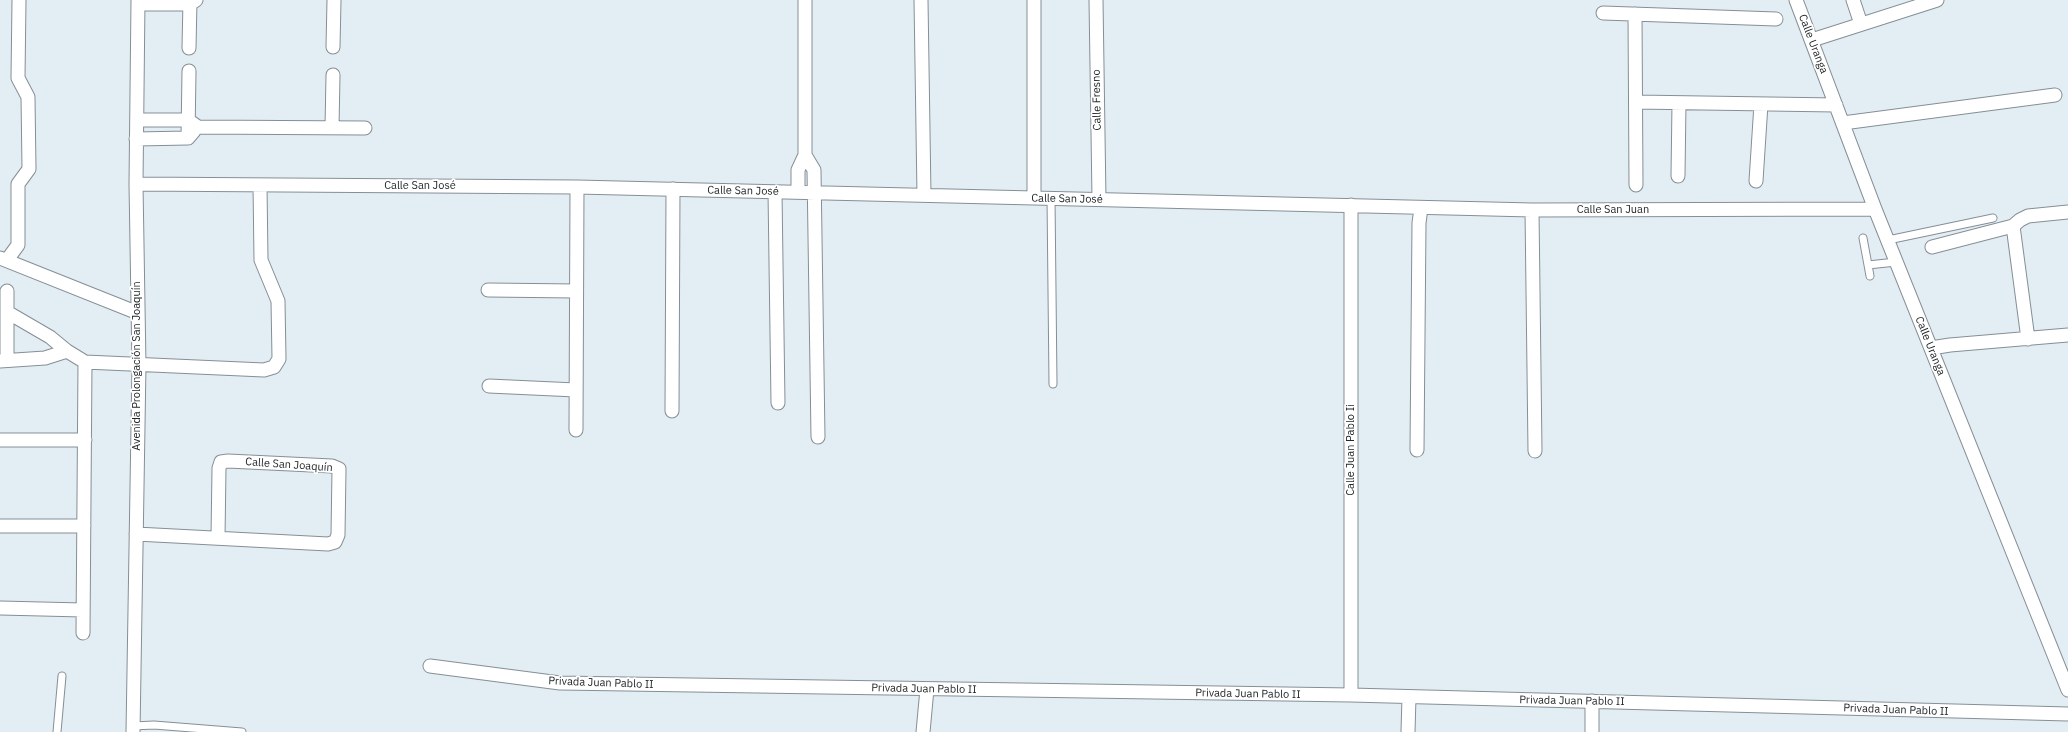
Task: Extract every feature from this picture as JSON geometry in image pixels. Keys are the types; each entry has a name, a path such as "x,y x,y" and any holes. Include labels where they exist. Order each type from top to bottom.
{"street":[{"path":"19,0 18,78 28,97 29,169 18,184 18,245 3,259 138,313"},
{"path":"333,47 334,0"},
{"path":"798,192 798,170 805,155 805,0"},
{"path":"921,0 924,195"},
{"path":"1034,0 1034,198"},
{"name":"Calle Fresno","path":"1096,0 1099,200"},
{"name":"Calle Uranga","path":"1796,0 1875,209 2068,690"},
{"path":"1853,0 1861,24"},
{"path":"1812,40 1937,0"},
{"path":"138,2 192,1 189,48"},
{"name":"Avenida Prolongación San Joaquín","path":"133,729 139,365 136,184 138,2"},
{"path":"1603,13 1776,19"},
{"path":"1635,14 1636,185"},
{"path":"188,138 189,71"},
{"path":"332,128 333,74"},
{"path":"1843,123 2055,95"},
{"path":"1636,102 1836,105"},
{"path":"1678,176 1679,103"},
{"path":"1756,180 1761,104"},
{"path":"137,120 188,120 198,127 365,128"},
{"path":"136,139 188,138 198,127"},
{"path":"805,155 814,170 818,437"},
{"name":"Calle San José","path":"136,184 577,187 1351,206"},
{"path":"6,312 50,337 67,351 85,362 264,370 274,367 279,359 278,301 261,260 260,185"},
{"path":"576,430 577,187"},
{"path":"672,411 673,190"},
{"path":"775,192 778,403"},
{"name":"Calle San Juan","path":"1351,206 1532,210 1875,209"},
{"name":"Calle Juan Pablo Ii","path":"1351,206 1351,695"},
{"path":"1417,450 1421,208"},
{"path":"1532,210 1535,450"},
{"path":"1932,248 2013,226 2028,216 2068,212"},
{"path":"2013,226 2028,339"},
{"path":"488,290 576,291"},
{"path":"7,291 4,360 45,358 67,351"},
{"path":"1931,348 2068,335"},
{"path":"83,633 85,362"},
{"path":"489,386 576,390"},
{"path":"0,440 85,440"},
{"name":"Calle San Joaquín","path":"136,534 328,544 335,542 338,534 339,469 332,466 228,461 221,462 219,468 218,538"},
{"path":"0,526 84,526"},
{"path":"0,608 83,610"},
{"name":"Privada Juan Pablo II","path":"430,666 560,683 1351,695 2068,714"},
{"path":"923,732 927,689"},
{"path":"1408,732 1409,697"},
{"path":"1592,701 1592,732"}],"lane":[{"path":"1050,198 1053,384"},
{"path":"1888,240 1993,218"},
{"path":"1862,238 1870,276"},
{"path":"1868,265 1896,262"},
{"path":"57,732 62,676"},
{"path":"133,729 154,725 242,732"}]}
